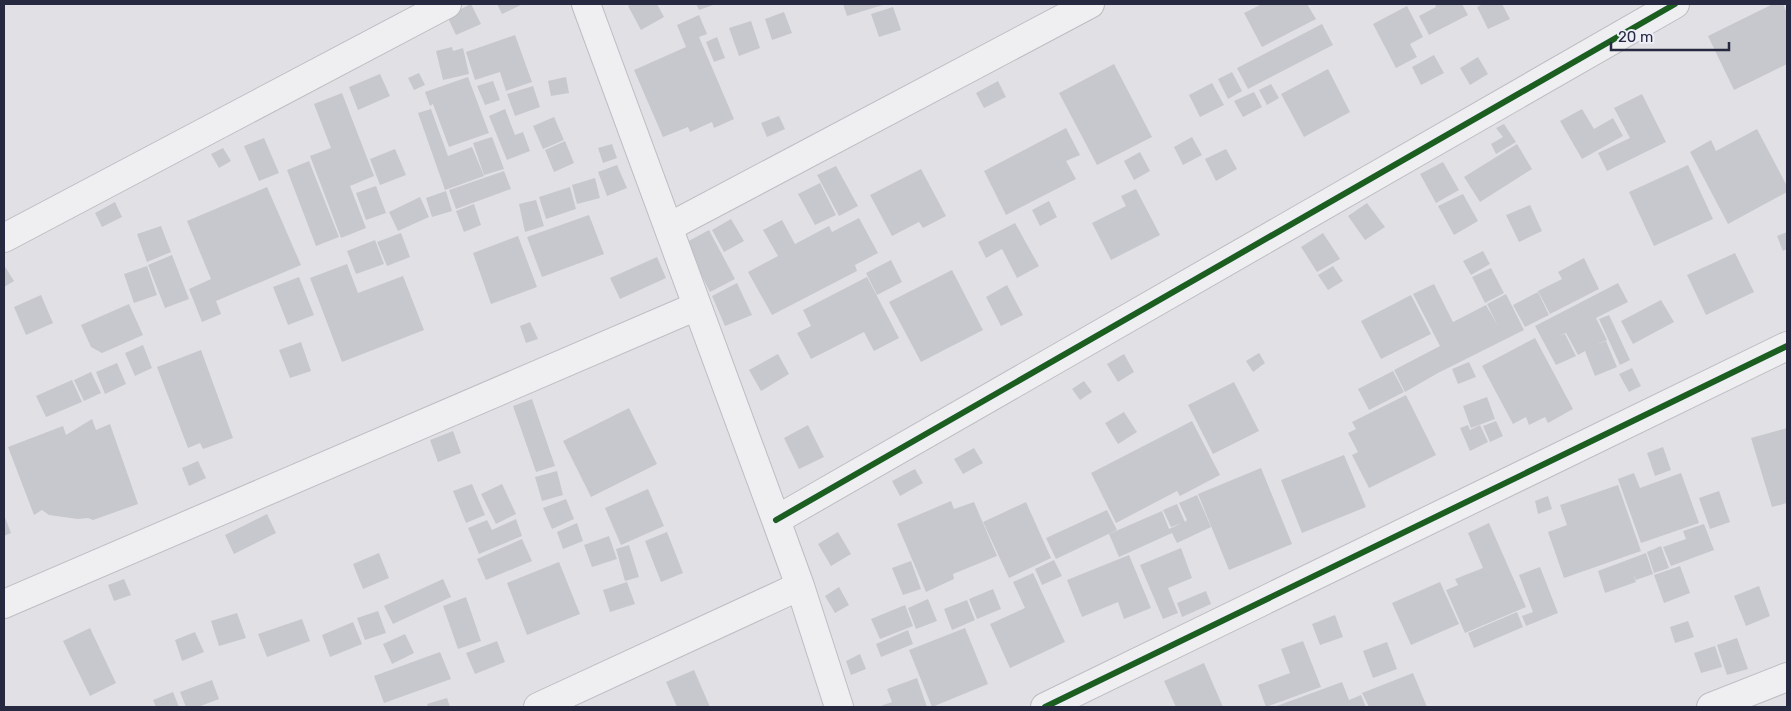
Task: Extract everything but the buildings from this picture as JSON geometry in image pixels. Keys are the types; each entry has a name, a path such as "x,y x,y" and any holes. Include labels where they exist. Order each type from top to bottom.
{"street":[{"path":"4,238 446,4"},
{"path":"586,4 800,586 839,707"},
{"path":"669,227 1090,4"},
{"path":"776,520 1676,4"},
{"path":"4,604 697,306"},
{"path":"1045,707 1787,346"},
{"path":"538,707 800,586"},
{"path":"1711,707 1787,677"}],"cycle path":[{"path":"776,520 1675,4"},
{"path":"1045,707 1787,346"}]}
